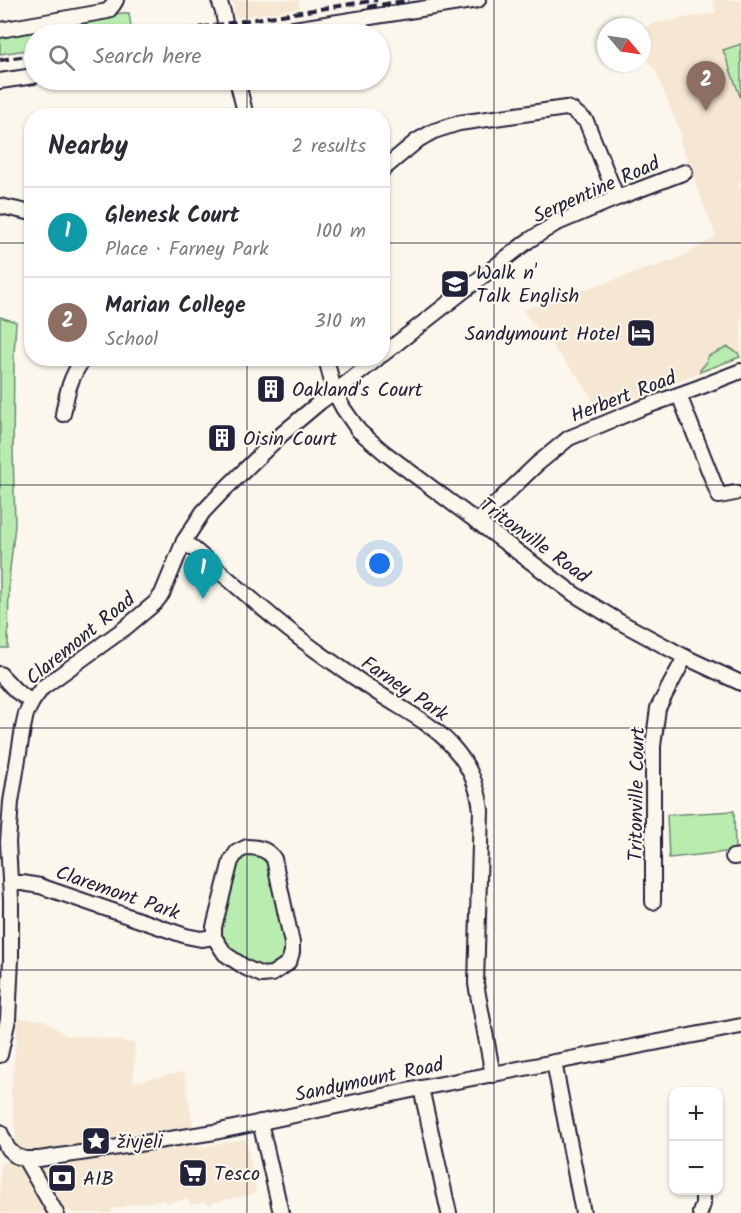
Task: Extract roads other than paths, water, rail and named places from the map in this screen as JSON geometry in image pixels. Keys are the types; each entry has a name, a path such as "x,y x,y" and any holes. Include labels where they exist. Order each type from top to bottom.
{"street":[{"path":"32,24 108,10 116,0"},
{"path":"219,0 225,24"},
{"path":"326,24 478,0"},
{"path":"0,30 24,26"},
{"path":"0,81 24,77"},
{"path":"240,90 244,108"},
{"path":"390,163 417,140 446,127 566,108 586,121 617,198"},
{"name":"Serpentine Road","path":"390,349 528,241 557,223 685,172"},
{"path":"0,206 24,211"},
{"path":"63,414 67,394 78,366"},
{"name":"Tritonville Road","path":"328,366 334,392 343,408 359,431 385,453 574,594 685,657 741,683"},
{"path":"334,392 368,366"},
{"name":"Herbert Road","path":"477,522 536,465 569,438 741,371"},
{"name":"Claremont Road","path":"0,1055 8,1019 11,955 8,842 11,802 22,728 32,702 42,688 155,603 162,594 184,541 203,512 282,434 334,392"},
{"path":"679,395 719,496 735,494"},
{"name":"Farney Park","path":"184,541 291,633 435,730 452,745 468,768 477,785 481,810 476,984 493,1075"},
{"name":"Tritonville Court","path":"653,902 653,746 658,708 685,657"},
{"path":"0,674 16,691 32,702"},
{"path":"247,847 260,848 268,852 274,859 290,932 292,952 290,959 283,968 272,974 262,975 246,968 225,954 214,937 214,927 233,856 247,847"},
{"name":"Claremont Park","path":"10,883 40,886 186,936 201,939 214,937"},
{"name":"Sandymount Road","path":"25,1160 215,1132 421,1088 741,1026"},
{"path":"554,1062 583,1213"},
{"path":"421,1088 449,1213"},
{"path":"260,1122 281,1213"},
{"path":"0,1132 4,1152 25,1160 56,1213"},
{"path":"700,1213 703,1195"}],"railway":[{"path":"224,24 377,0"},
{"path":"368,7 409,0"},
{"path":"0,60 24,56"}],"place":[{"name":"Marian College","path":"706,111"},
{"name":"Walk n' Talk English","path":"455,284"},
{"name":"Sandymount Hotel","path":"641,333"},
{"name":"Oakland's Court","path":"271,389"},
{"name":"Oisin Court","path":"222,438"},
{"name":"Glenesk Court","path":"203,599"},
{"name":"živjeli","path":"96,1141"},
{"name":"Tesco","path":"193,1173"},
{"name":"AIB","path":"62,1178"}]}
